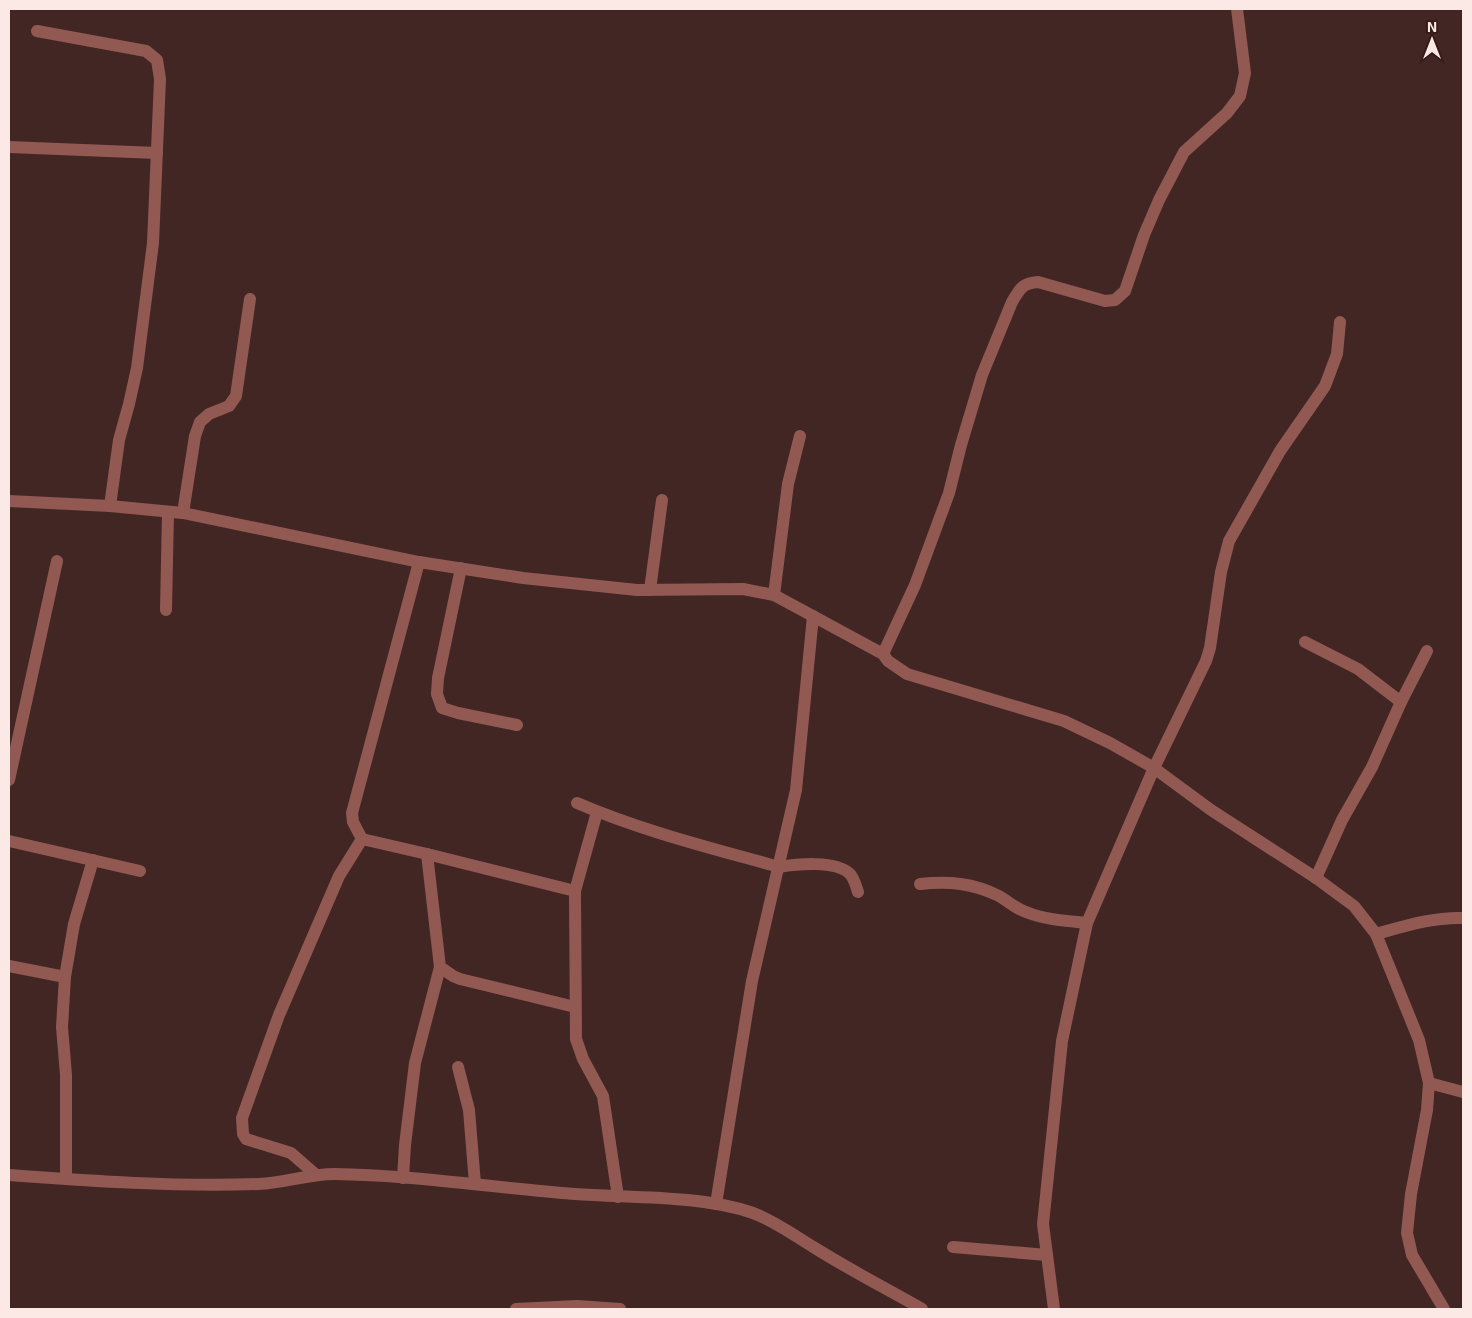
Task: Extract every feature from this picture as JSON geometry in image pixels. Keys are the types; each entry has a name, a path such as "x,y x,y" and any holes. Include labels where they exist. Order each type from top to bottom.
{"street":[{"path":"882,654 915,585 949,492 982,376 1012,302 1024,285 1030,282 1038,282 1105,301 1115,300 1125,291 1151,217 1184,152 1227,113 1240,96 1245,73 1238,9"},
{"path":"37,31 146,51 157,60 160,79 154,244 136,368 119,440 110,506"},
{"path":"9,148 157,153"},
{"path":"183,513 195,436 200,422 209,414 229,406 236,396 250,299"},
{"path":"1054,1309 1043,1224 1062,1041 1087,923 1154,768 1206,661 1210,648 1221,572 1229,541 1280,451 1324,386 1337,354 1340,322"},
{"path":"774,595 788,484 800,436"},
{"path":"650,590 662,500"},
{"path":"9,501 110,506 183,513 419,562 542,580 637,590 743,589 774,595 882,654 888,661 907,674 1064,721 1110,743 1154,768 1211,810 1316,878 1354,906 1376,934 1419,1040 1429,1084 1427,1110 1411,1194 1408,1233 1412,1255 1444,1309"},
{"path":"166,610 168,512"},
{"path":"9,780 57,560"},
{"path":"419,562 352,812 353,822 362,839 575,892"},
{"path":"461,568 436,694 442,708 518,725"},
{"path":"716,1204 752,981 796,790 813,616"},
{"path":"1305,642 1358,669 1401,702"},
{"path":"1316,878 1342,820 1372,767 1401,702 1427,651"},
{"path":"577,803 597,812 684,841 779,867 795,864 813,864 841,868 850,874 858,892"},
{"path":"597,812 575,892 576,1039 582,1059 603,1096 618,1197"},
{"path":"315,1174 290,1153 246,1138 243,1134 242,1118 279,1016 339,876 362,839"},
{"path":"9,841 140,871"},
{"path":"403,1178 415,1063 440,967 427,854"},
{"path":"66,1178 66,1075 62,1027 65,977 74,924 93,860"},
{"path":"920,884 936,882 966,884 999,896 1024,912 1051,920 1087,923"},
{"path":"1376,934 1446,917 1463,918"},
{"path":"9,966 65,977"},
{"path":"440,967 460,979 575,1007"},
{"path":"458,1067 469,1110 475,1184"},
{"path":"1429,1084 1463,1092"},
{"path":"9,1175 169,1184 259,1184 315,1174 403,1178 716,1204 754,1214 768,1221 922,1309"},
{"path":"952,1247 1047,1255"},
{"path":"516,1309 577,1306 620,1309"}]}
